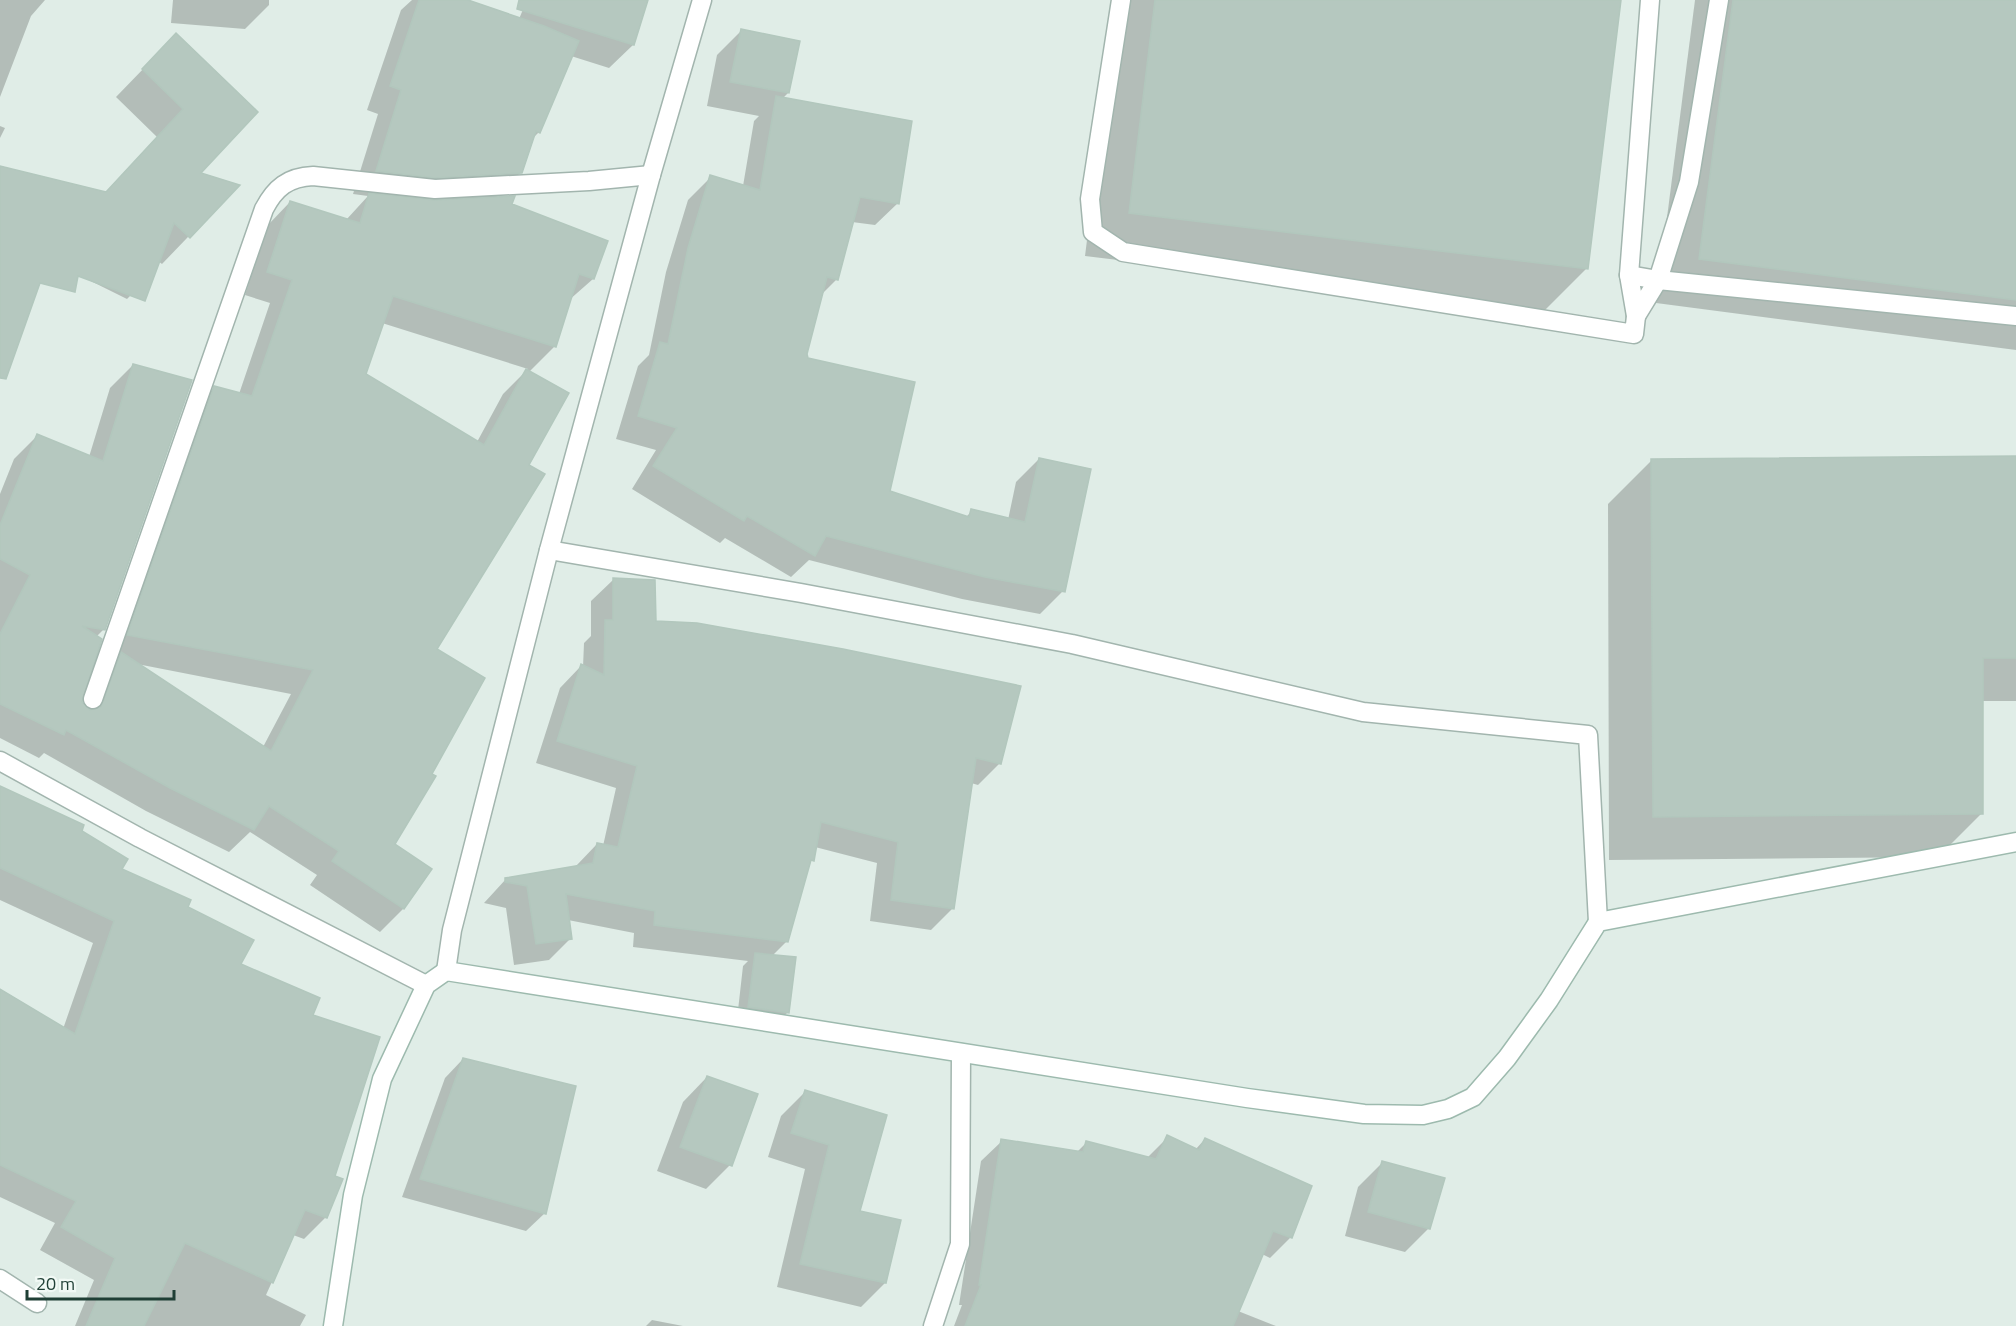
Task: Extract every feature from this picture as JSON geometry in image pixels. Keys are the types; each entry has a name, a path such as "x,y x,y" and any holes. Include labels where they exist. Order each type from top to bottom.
{"street":[{"path":"446,971 452,930 549,550 651,175 702,0"},
{"path":"1120,0 1090,200 1093,232 1123,252 1634,334 1636,316 1629,275 1650,0"},
{"path":"1636,316 1658,280 1689,182 1719,0"},
{"path":"93,699 264,209 273,193 298,177 313,176 435,189 589,182 651,175"},
{"path":"1629,275 1658,280 2016,316"},
{"path":"333,1326 353,1195 382,1079 426,985 446,971 1364,1114 1423,1115 1448,1109 1473,1097 1507,1058 1549,1000 1598,922 1588,735 1363,712 1072,644 801,592 549,550"},
{"path":"0,761 140,838 426,985"},
{"path":"1598,922 2016,842"},
{"path":"933,1326 960,1245 961,1053"},
{"path":"0,1279 37,1303"}],"building":[{"path":"419,0 468,0 544,26 579,41 540,133 536,131 522,173 435,178 376,171 401,90 390,86"},
{"path":"519,0 648,0 634,45 517,9"},
{"path":"1155,0 1621,0 1588,269 1129,213"},
{"path":"1733,0 2016,0 2016,300 1699,259"},
{"path":"741,29 800,41 789,93 730,82"},
{"path":"176,33 258,112 201,173 240,185 190,238 174,223 145,301 78,276 75,292 40,283 6,379 0,378 0,166 106,192 183,109 142,69"},
{"path":"776,96 912,121 899,204 860,197 838,280 827,277 807,354 808,358 915,382 890,491 969,517 971,509 1025,522 1039,458 1091,469 1065,592 985,577 826,536 815,556 747,516 744,521 653,466 677,428 638,416 660,342 668,344 688,248 710,175 760,190"},
{"path":"369,193 435,200 515,196 512,204 608,241 594,279 579,274 556,347 393,296 366,374 484,445 526,369 569,393 529,465 545,474 437,649 485,678 432,774 436,776 395,844 432,869 404,909 332,861 339,851 269,806 254,830 170,788 66,730 64,735 0,704 0,634 30,575 0,559 0,525 37,434 103,461 133,364 192,380 105,630 82,626 102,639 82,702 90,710 101,707 121,652 271,751 313,670 127,635 214,386 252,396 292,280 267,272 290,201 360,223"},
{"path":"2016,456 2016,658 1983,658 1983,814 1653,817 1651,459"},
{"path":"613,578 655,580 656,621 697,623 843,649 1021,686 1001,764 976,758 954,909 891,900 898,842 821,822 814,861 811,860 788,942 654,925 655,911 566,894 572,939 536,944 527,886 505,882 505,878 593,863 597,843 618,847 637,766 557,741 581,664 604,675 605,620 613,620"},
{"path":"0,786 84,825 82,831 128,859 122,869 191,900 188,907 254,940 241,964 320,998 313,1015 380,1037 335,1176 343,1179 327,1218 305,1210 273,1283 185,1243 144,1326 86,1326 115,1258 61,1227 76,1201 0,1165 0,989 75,1034 114,921 0,868"},
{"path":"755,953 796,957 789,1013 748,1007"},
{"path":"463,1058 576,1086 546,1214 420,1179"},
{"path":"707,1076 758,1094 732,1166 680,1147"},
{"path":"805,1090 887,1115 860,1211 901,1220 886,1283 800,1264 829,1145 791,1133"},
{"path":"1167,1135 1199,1150 1205,1138 1312,1186 1292,1238 1273,1231 1233,1326 965,1326 981,1285 979,1285 1001,1139 1083,1152 1086,1141 1156,1159"},
{"path":"1382,1161 1445,1178 1430,1229 1368,1212"}]}
